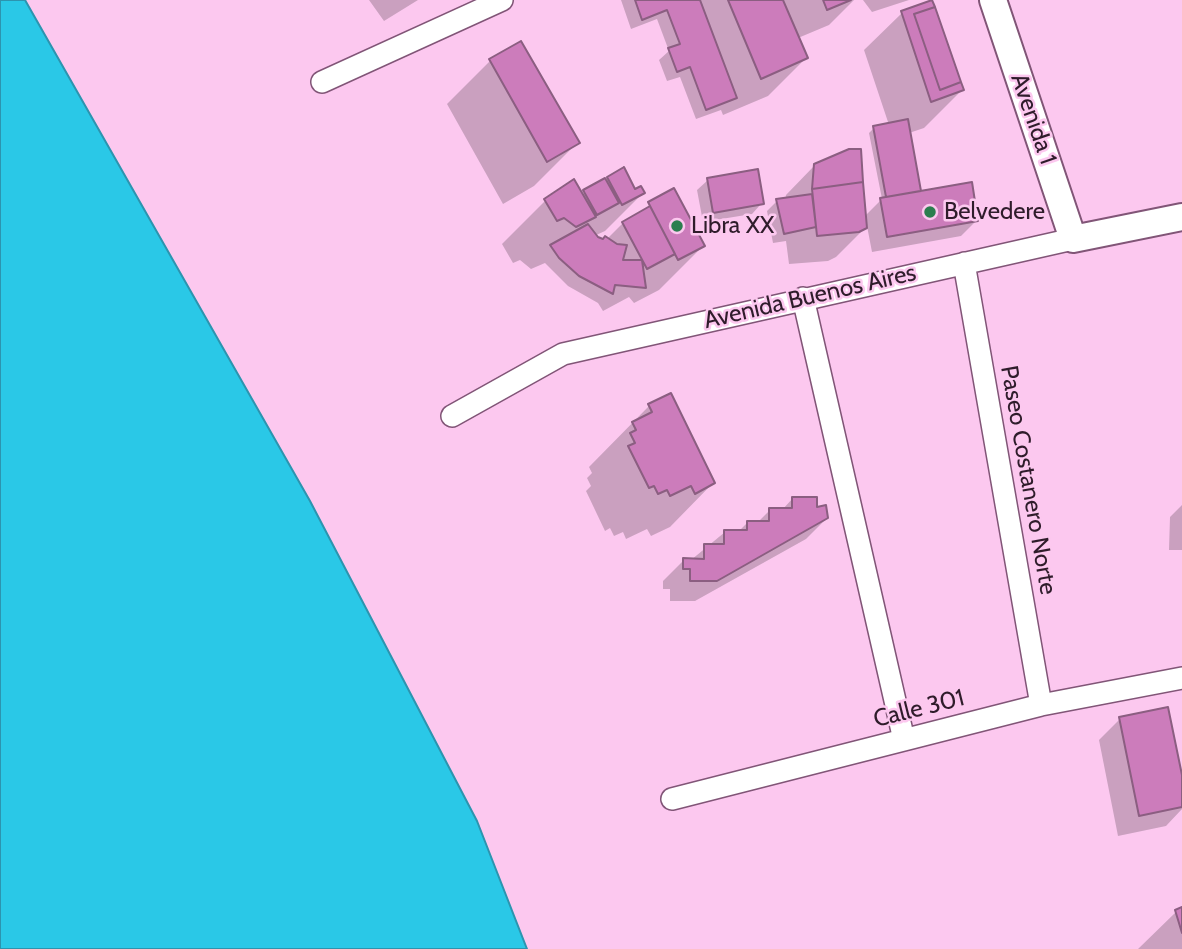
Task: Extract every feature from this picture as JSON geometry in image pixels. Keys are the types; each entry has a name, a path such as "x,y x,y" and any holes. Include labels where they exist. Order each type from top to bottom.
{"street":[{"path":"322,82 502,0"},
{"name":"Avenida 1","path":"993,0 1073,239"},
{"name":"Avenida Buenos Aires","path":"452,416 563,354 803,298 1182,217"},
{"name":"Paseo Costanero Norte","path":"964,263 1041,705"},
{"path":"803,298 904,740"},
{"name":"Calle 301","path":"672,799 1041,705 1182,678"}],"water":[{"path":"0,0 25,0 310,501 477,821 527,949 0,949"}],"building":[{"path":"635,0 700,0 737,98 706,110 690,67 677,72 668,48 680,44 667,10 642,20"},
{"path":"728,0 783,0 808,58 761,79"},
{"path":"823,0 851,0 827,10"},
{"path":"932,0 935,7 914,14 940,90 961,82 964,90 931,102 901,11"},
{"path":"935,7 961,82 940,90 914,14"},
{"path":"521,41 580,143 547,162 489,59"},
{"path":"908,119 921,191 886,197 873,126"},
{"path":"849,149 861,149 863,182 812,189 814,164"},
{"path":"624,167 635,189 641,186 645,193 622,205 607,177"},
{"path":"758,169 764,204 713,213 707,178"},
{"path":"605,178 619,203 597,215 583,190"},
{"path":"574,179 596,217 576,227 564,218 557,221 544,199"},
{"path":"863,182 867,228 859,232 817,236 812,189"},
{"path":"972,182 978,221 887,237 880,198"},
{"name":"Libra XX","path":"674,188 705,246 678,260 648,202"},
{"path":"812,194 816,227 784,234 776,199"},
{"name":"Libra XX","path":"650,206 675,254 647,269 622,222"},
{"path":"588,224 598,237 603,239 605,236 617,244 627,245 623,260 642,260 646,288 615,285 613,294 579,276 559,258 550,245"},
{"path":"671,393 715,483 695,494 691,486 670,496 667,490 658,494 654,486 649,488 628,446 635,443 630,433 636,430 632,422 652,412 648,404"},
{"path":"792,497 817,497 817,507 826,505 828,518 717,581 690,581 690,569 683,569 683,558 704,559 704,544 724,544 724,530 747,530 747,521 769,521 769,508 792,508"},
{"path":"1168,707 1182,775 1182,807 1139,816 1119,717"},
{"path":"1182,907 1182,933 1175,910"}],"place":[{"name":"Belvedere","path":"930,212"},
{"name":"Libra XX","path":"677,226"}]}
